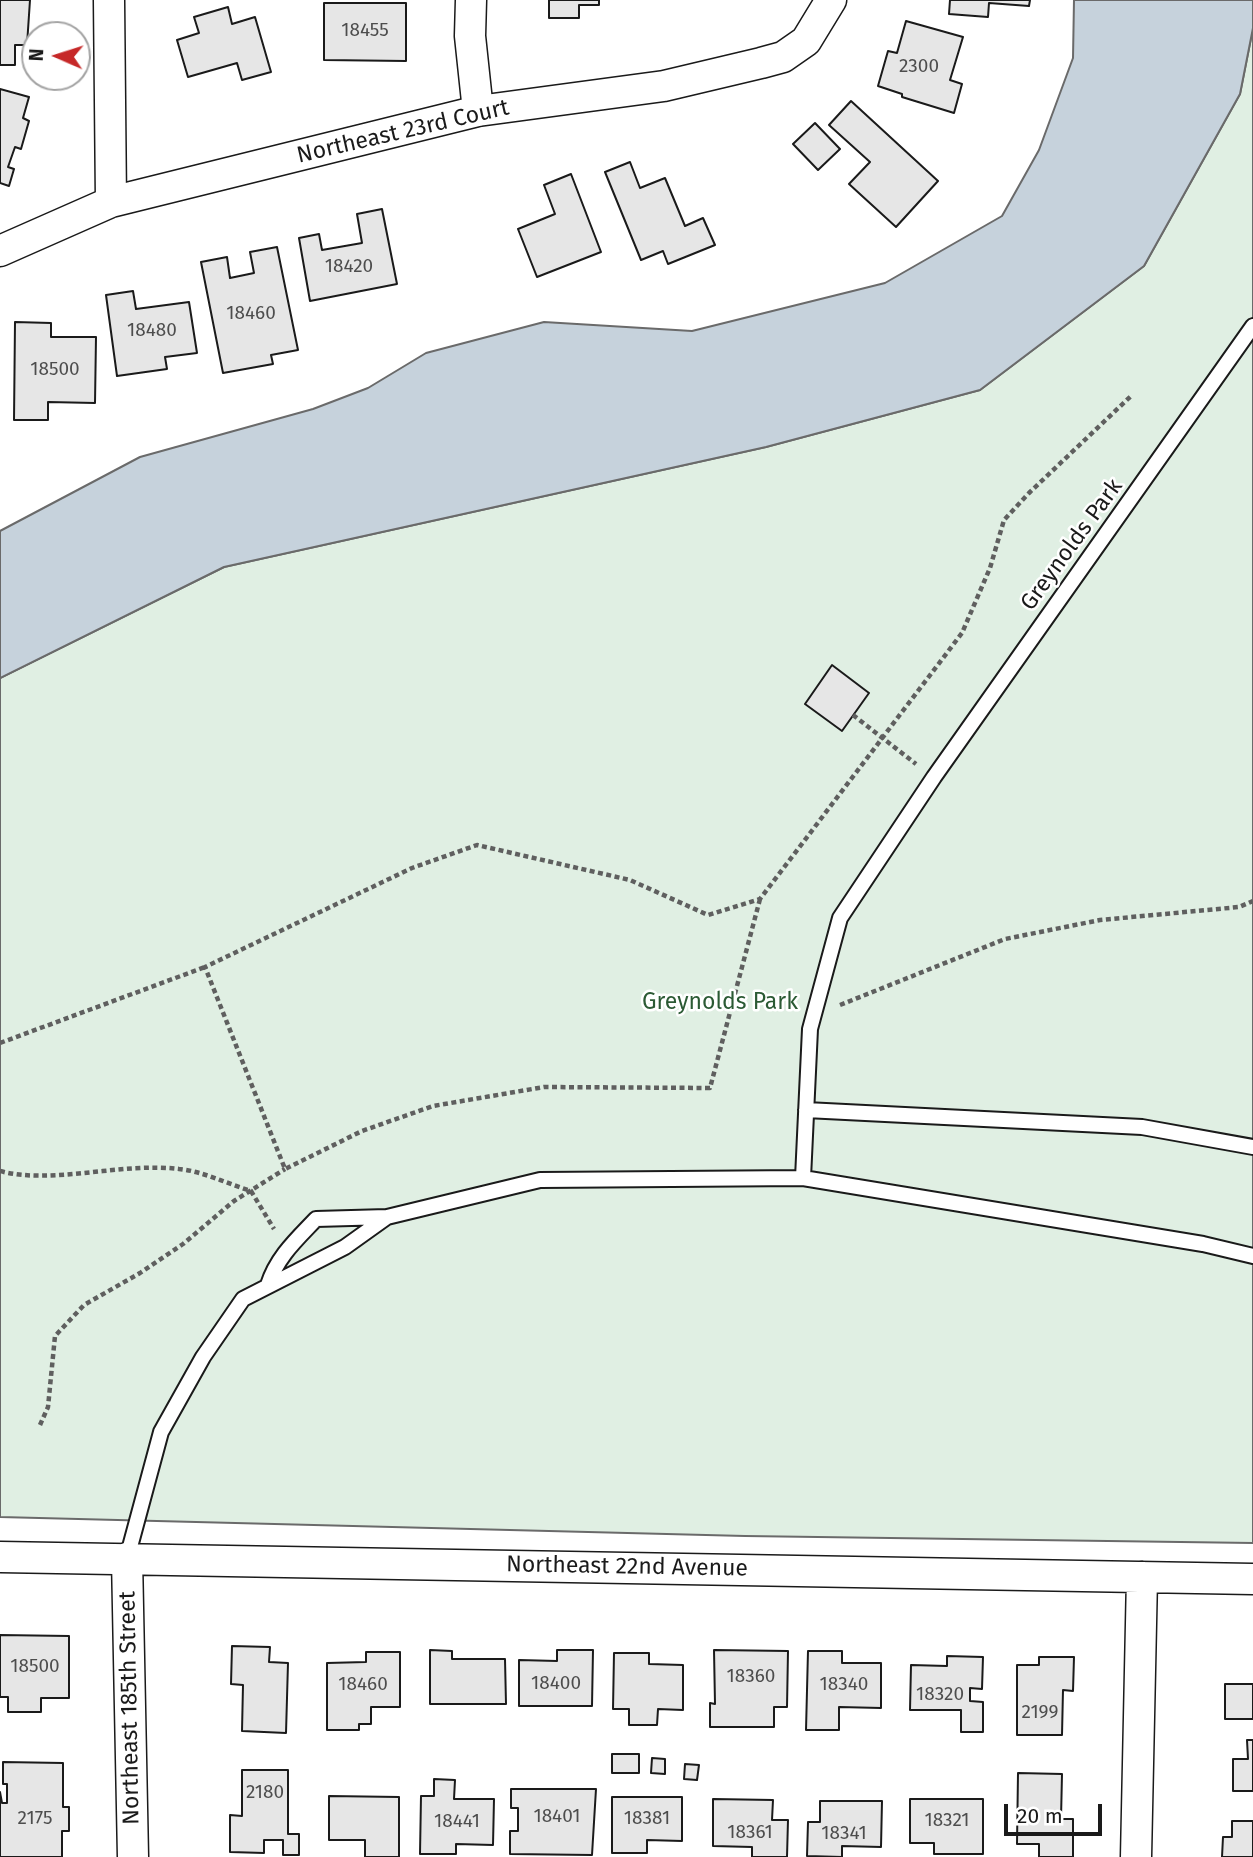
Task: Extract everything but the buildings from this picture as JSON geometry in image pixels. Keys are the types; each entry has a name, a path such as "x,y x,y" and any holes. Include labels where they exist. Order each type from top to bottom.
{"street":[{"path":"109,0 111,202"},
{"path":"471,0 470,36 478,111"},
{"name":"Northeast 23rd Court","path":"0,251 111,202 478,111 664,86 783,57 806,41 831,0"},
{"name":"Northeast 22nd Avenue","path":"0,1557 1253,1578"},
{"name":"Northeast 185th Street","path":"127,1558 133,1857"},
{"path":"1136,1857 1142,1577"}],"lane":[{"name":"Greynolds Park","path":"803,1178 814,1016 840,918 934,777 1253,326"},
{"path":"806,1110 1142,1127 1253,1147"},
{"path":"268,1285 274,1267 286,1250 316,1219 387,1217 540,1180 803,1178 1203,1244 1253,1256"},
{"path":"127,1558 161,1432 203,1357 243,1299 268,1285 301,1272 345,1247 387,1217"}],"path":[{"path":"40,1425 48,1407 55,1335 84,1305 140,1273 285,1169 362,1131 433,1106 544,1087 710,1088 760,899 962,633 990,568 1004,520 1131,396"},
{"path":"853,715 934,777"},
{"path":"0,1044 205,967 412,868 477,845 630,880 708,915 760,899"},
{"path":"814,1016 1005,939 1100,920 1239,907 1253,901"},
{"path":"205,967 285,1169"},
{"path":"0,1171 19,1176 112,1168 180,1168 251,1191 280,1239"}],"green space":[{"name":"Greynolds Park","path":"1253,28 1253,1543 745,1536 0,1517 0,678 224,567 766,447 980,390 1144,266 1240,94"}],"shaded area":[{"path":"1074,0 1253,0 1253,28 1240,94 1144,266 980,390 766,447 224,567 0,678 0,531 140,457 313,409 368,388 426,353 544,322 692,331 885,283 1002,216 1039,150 1073,58"}]}
